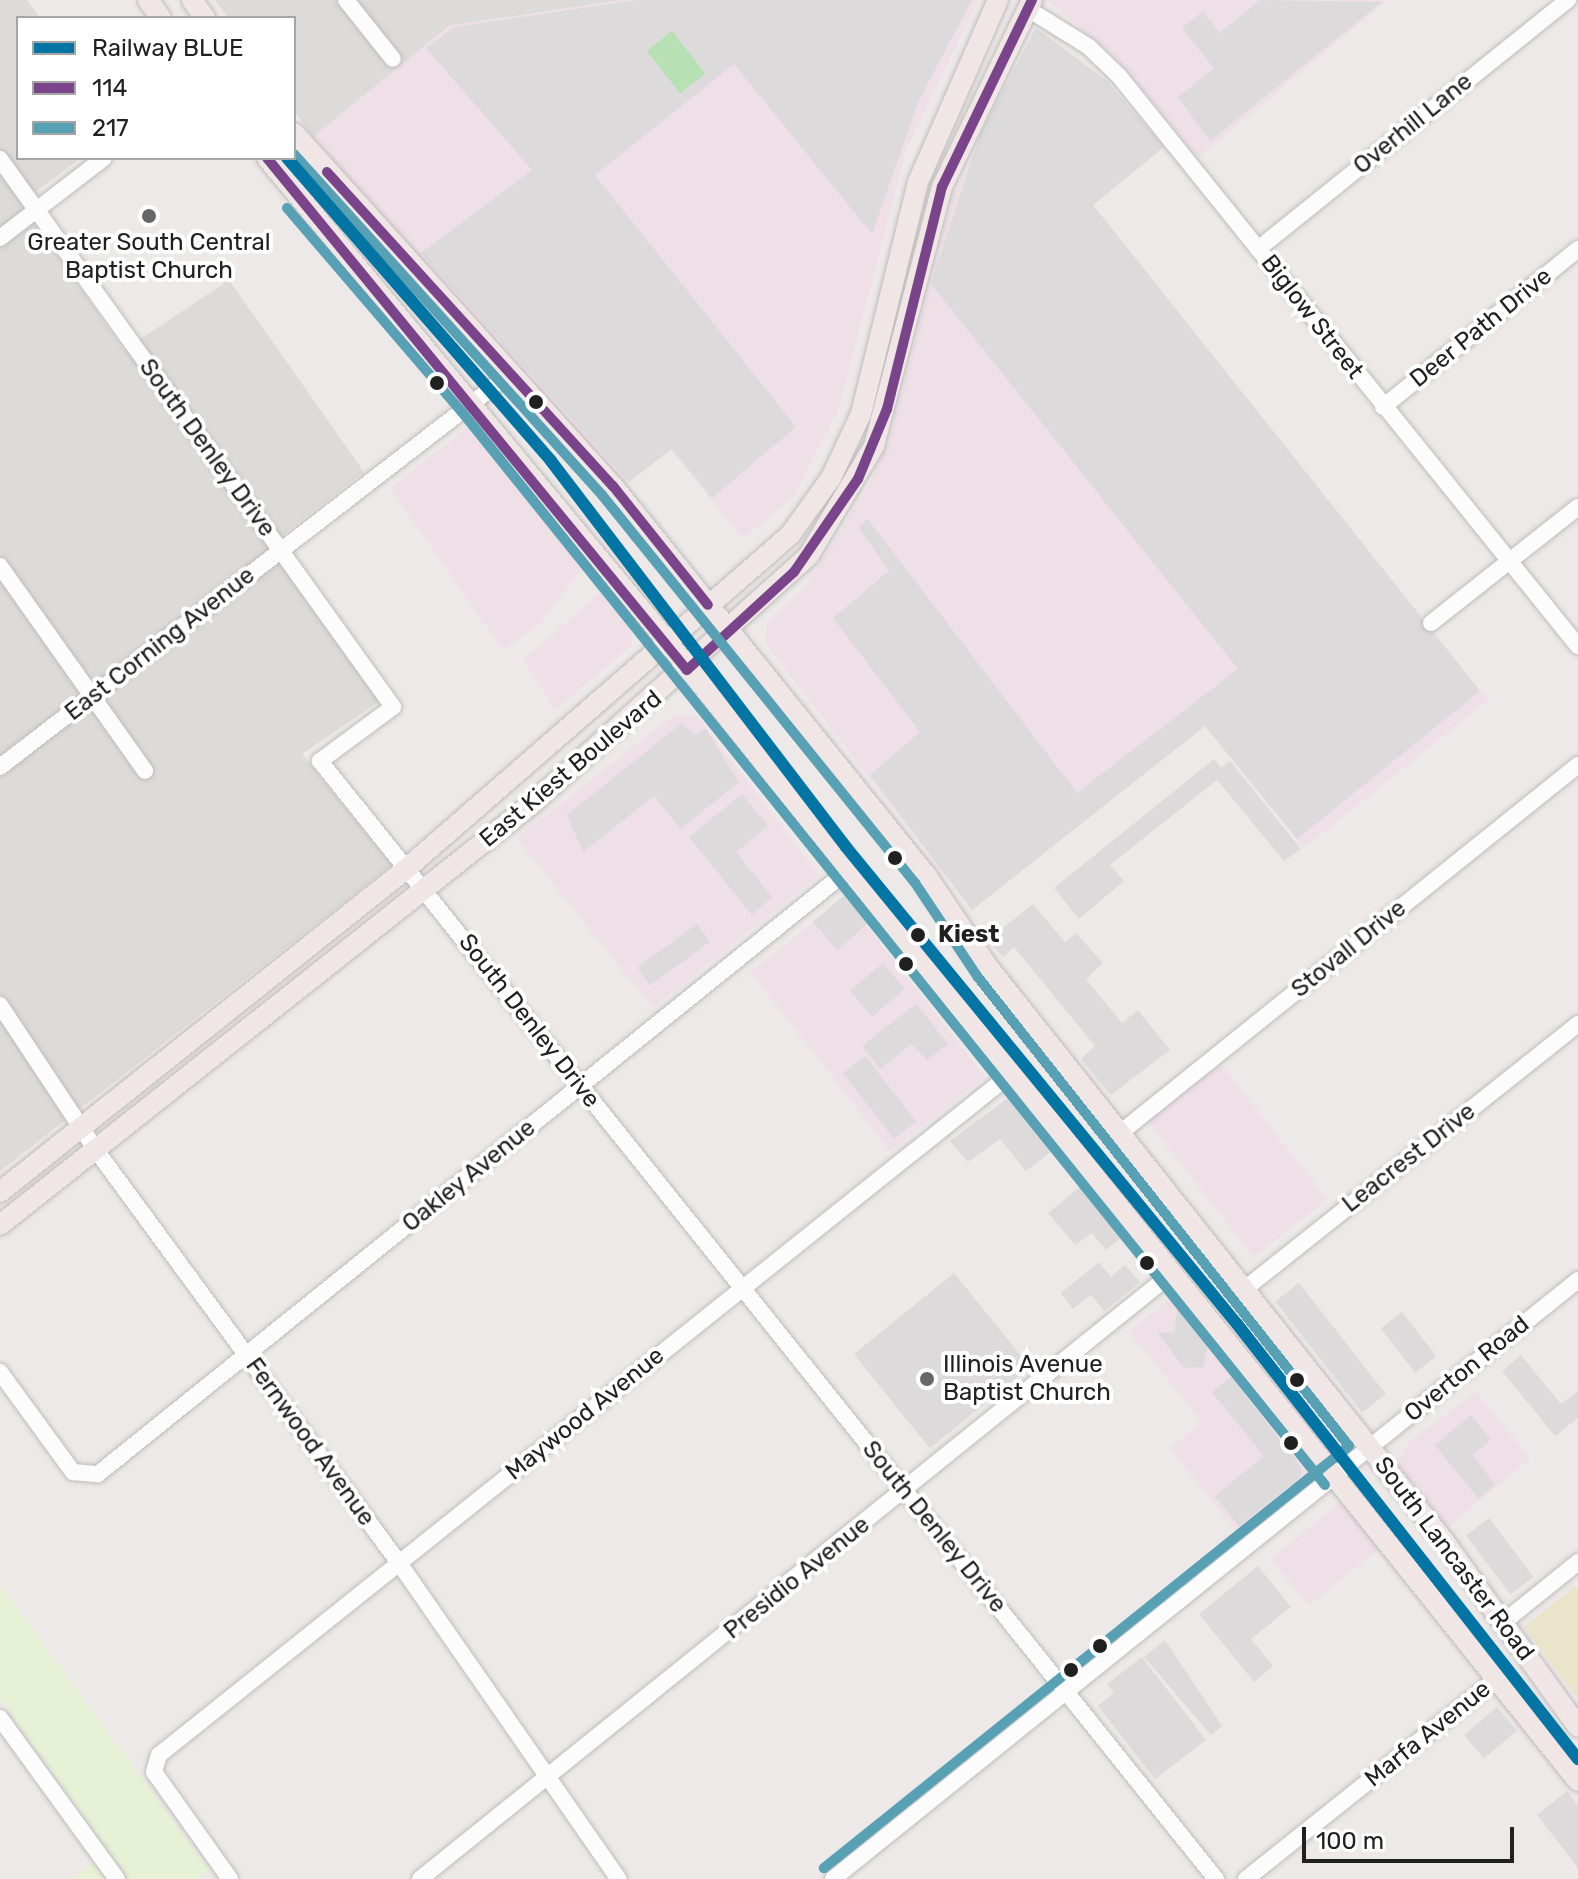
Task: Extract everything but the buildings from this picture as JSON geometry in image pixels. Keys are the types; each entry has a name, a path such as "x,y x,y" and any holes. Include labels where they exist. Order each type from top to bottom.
{"main road":[{"name":"East Kiest Boulevard","path":"0,1192 84,1129 406,869 665,639 790,535 831,478 861,414 918,182 944,113 998,0"},
{"name":"East Kiest Boulevard","path":"0,1225 425,891 687,670 809,555 874,446 925,239 967,126 1024,3"},
{"name":"South Lancaster Road","path":"296,135 510,374 730,632 1241,1292 1505,1621 1578,1727"},
{"name":"South Lancaster Road","path":"269,160 473,403 665,639 846,872 1336,1476 1578,1781"}],"street":[{"path":"346,0 393,59"},
{"name":"Overhill Lane","path":"1258,249 1568,0"},
{"name":"Biglow Street","path":"1024,3 1089,47 1119,76 1578,646"},
{"name":"South Denley Drive","path":"0,159 393,707 320,761 1216,1879"},
{"path":"0,238 101,160"},
{"name":"Deer Path Drive","path":"1383,407 1578,249"},
{"name":"East Corning Avenue","path":"0,767 510,374"},
{"path":"1431,623 1578,507"},
{"path":"0,566 145,771"},
{"name":"Stovall Drive","path":"1120,1133 1578,765"},
{"name":"Oakley Avenue","path":"0,1372 73,1472 90,1477 246,1356 846,872"},
{"name":"Fernwood Avenue","path":"0,1005 96,1150 399,1563 546,1779 619,1879"},
{"name":"Leacrest Drive","path":"1241,1292 1578,1024"},
{"name":"Maywood Avenue","path":"230,1879 154,1772 159,1755 1011,1074"},
{"name":"Presidio Avenue","path":"420,1879 1171,1274"},
{"name":"Overton Road","path":"833,1879 1578,1280"},
{"path":"1505,1621 1578,1562"},
{"name":"Marfa Avenue","path":"1246,1879 1498,1678"},
{"path":"0,1718 114,1876"}],"shaded area":[{"path":"0,0 27,0 39,16 16,16 16,160 78,160 20,203 124,350 229,280 364,472 268,546 384,698 302,754 392,865 0,1171"},
{"path":"215,0 622,0 449,26 313,137 296,114 296,16 227,16"},
{"path":"622,0 978,0 906,150 839,408 795,495 743,539 670,449 620,487 313,137 449,26"},
{"path":"636,0 972,0 919,100 872,234 734,64 595,175 796,427 712,498 672,449 629,482 421,253 532,170 426,48 454,27"},
{"path":"1047,0 1388,0 1199,157 1114,56"},
{"path":"1260,0 1382,2 1210,141 1178,97 1214,68 1182,28 1203,11 1220,33"},
{"path":"1036,28 1107,81 1164,147 1093,205 1488,700 1304,848 1205,726 972,910 765,643 767,623 805,587 868,487 892,431 953,196"},
{"path":"1036,28 1107,81 1164,147 1093,205 1480,691 1297,839 1205,726 972,910 870,775 920,732 833,618 889,571 859,528 867,518 1077,793 1238,669 931,284 980,134"},
{"path":"468,427 478,427 523,482 581,570 539,625 503,650 390,488"},
{"path":"600,593 631,630 632,645 555,710 523,660"},
{"path":"675,714 697,716 819,875 653,1008 517,838"},
{"path":"682,723 695,735 705,728 739,782 681,829 654,796 583,852 567,815"},
{"path":"1214,759 1221,768 1230,761 1301,849 1284,861 1217,780 1110,865 1124,881 1079,919 1054,888"},
{"path":"742,794 768,826 736,852 772,897 752,915 689,837"},
{"path":"844,895 868,923 837,950 813,922"},
{"path":"845,898 985,1077 890,1151 750,972"},
{"path":"1033,904 1065,942 1076,933 1103,963 1086,979 1122,1023 1138,1010 1170,1050 1111,1095 1081,1059 1095,1046 1014,947 1003,957 988,940"},
{"path":"697,924 710,942 650,985 637,967"},
{"path":"883,963 905,989 872,1017 850,991"},
{"path":"916,1004 948,1044 927,1060 912,1044 880,1069 862,1046"},
{"path":"865,1056 916,1121 894,1139 843,1073"},
{"path":"1221,1064 1327,1200 1254,1257 1148,1121"},
{"path":"1009,1097 1052,1151 1026,1171 1000,1139 968,1162 950,1141"},
{"path":"1080,1187 1122,1237 1106,1250 1092,1233 1075,1245 1048,1213"},
{"path":"1099,1262 1111,1277 1125,1265 1140,1282 1104,1311 1091,1295 1073,1309 1061,1293"},
{"path":"954,1273 1030,1367 930,1448 854,1354"},
{"path":"1299,1283 1386,1394 1362,1413 1275,1301"},
{"path":"1174,1296 1312,1473 1238,1533 1170,1448 1202,1422 1129,1331"},
{"path":"1178,1304 1208,1342 1203,1367 1184,1368 1157,1332 1174,1333"},
{"path":"1402,1312 1436,1356 1415,1373 1381,1329"},
{"path":"1521,1355 1561,1404 1578,1391 1578,1418 1555,1436 1502,1371"},
{"path":"1231,1377 1301,1467 1301,1477 1239,1526 1215,1496 1264,1456 1212,1392"},
{"path":"1476,1392 1530,1459 1448,1527 1398,1463 1410,1441"},
{"path":"1471,1415 1491,1440 1473,1455 1495,1485 1478,1498 1435,1445"},
{"path":"1341,1502 1379,1549 1309,1605 1271,1559"},
{"path":"1489,1518 1534,1577 1510,1595 1466,1535"},
{"path":"1258,1566 1291,1607 1251,1639 1273,1666 1254,1682 1199,1614"},
{"path":"1575,1586 1578,1590 1578,1699 1524,1627"},
{"path":"1165,1640 1222,1726 1211,1735 1144,1657"},
{"path":"1142,1657 1206,1740 1155,1779 1098,1706 1114,1693 1107,1684"},
{"path":"1497,1707 1517,1731 1484,1758 1464,1735"},
{"path":"1567,1791 1578,1806 1578,1868 1537,1815"}],"green space":[{"path":"672,31 705,74 680,93 647,51"},
{"path":"0,1585 209,1870 198,1879 72,1879 107,1851 0,1698"}],"rail line":[{"name":"BLUE","path":"289,160 551,461 846,847 1237,1324 1578,1759"}],"transit line":[{"name":"114","path":"687,670 794,572 858,479 887,409 942,187 1032,0"},
{"name":"217","path":"296,156 602,495 915,883 977,976 1349,1446 824,1868"},
{"name":"114","path":"269,160 687,670"},
{"name":"114","path":"327,172 613,486 708,605"},
{"name":"217","path":"287,208 462,412 1325,1485"}],"place":[{"name":"Greater South Central Baptist Church","path":"149,216"},
{"name":"Kiest","path":"918,935"},
{"name":"Illinois Avenue Baptist Church","path":"927,1379"}]}
